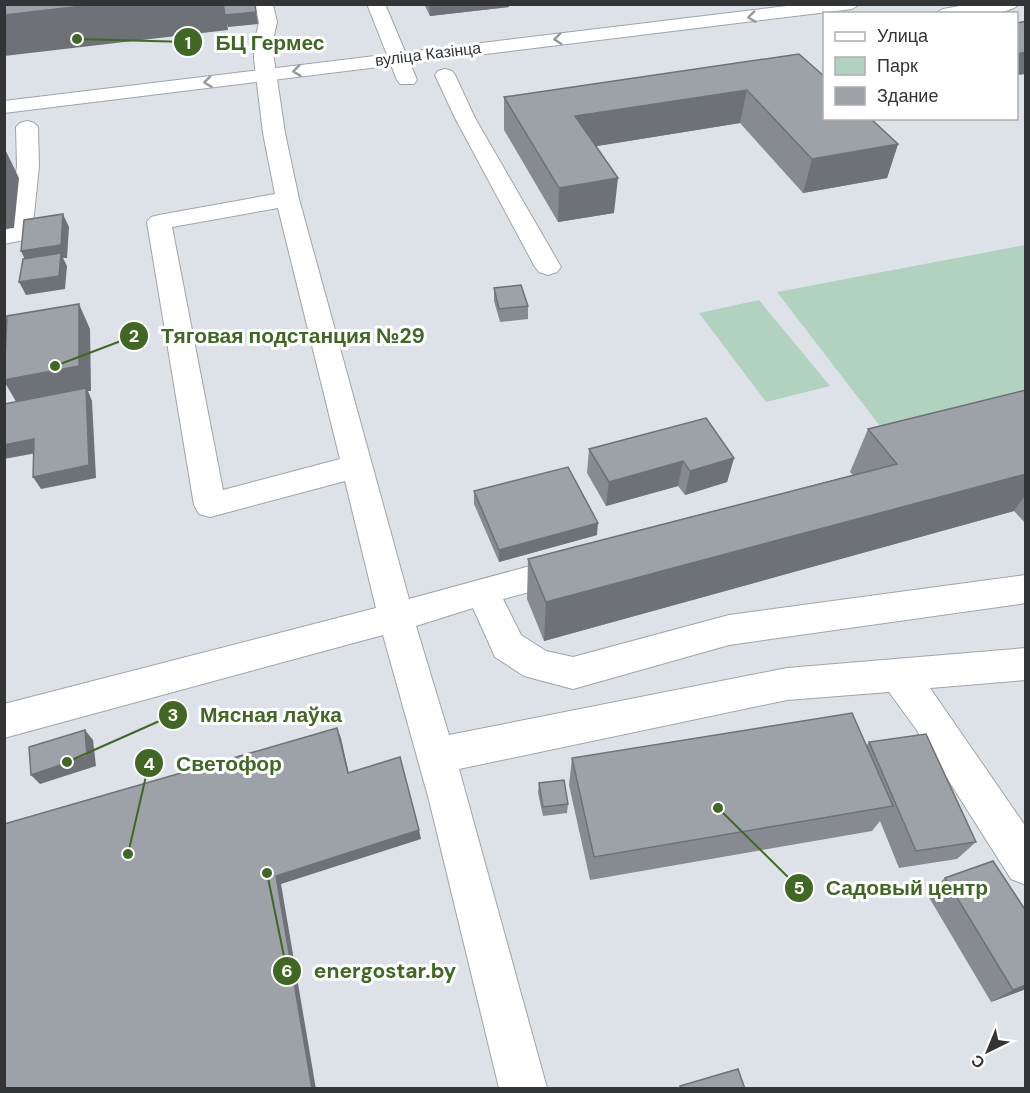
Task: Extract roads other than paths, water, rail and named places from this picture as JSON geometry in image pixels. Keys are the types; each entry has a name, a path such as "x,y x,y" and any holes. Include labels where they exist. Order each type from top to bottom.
{"main road":[{"path":"264,4 268,22 263,44 287,199 397,617 449,800 523,1089"},
{"name":"вуліца Казінца","path":"4,107 269,91 397,58 852,4"},
{"path":"957,12 1011,4"},
{"path":"381,5 397,58 407,80"},
{"path":"250,25 263,44"},
{"name":"вуліца Казінца","path":"384,82 469,72"},
{"path":"445,75 465,118 548,267"},
{"path":"4,130 50,124"},
{"path":"4,237 20,234 27,166 27,127"},
{"path":"287,199 159,222 210,505 358,466"},
{"path":"4,721 397,617 482,591 599,560"},
{"path":"482,591 508,646 537,665 573,673 729,630 1026,589"},
{"path":"435,756 787,684 1026,664"},
{"path":"898,675 929,717 1026,864"}],"place":[{"name":"БЦ Гермес","path":"77,39"},
{"name":"Тяговая подстанция №29","path":"55,366"},
{"name":"Мясная лаўка","path":"67,762"},
{"name":"Садовый центр","path":"718,808"},
{"name":"Светофор","path":"128,854"},
{"name":"energostar.by","path":"267,873"}]}
